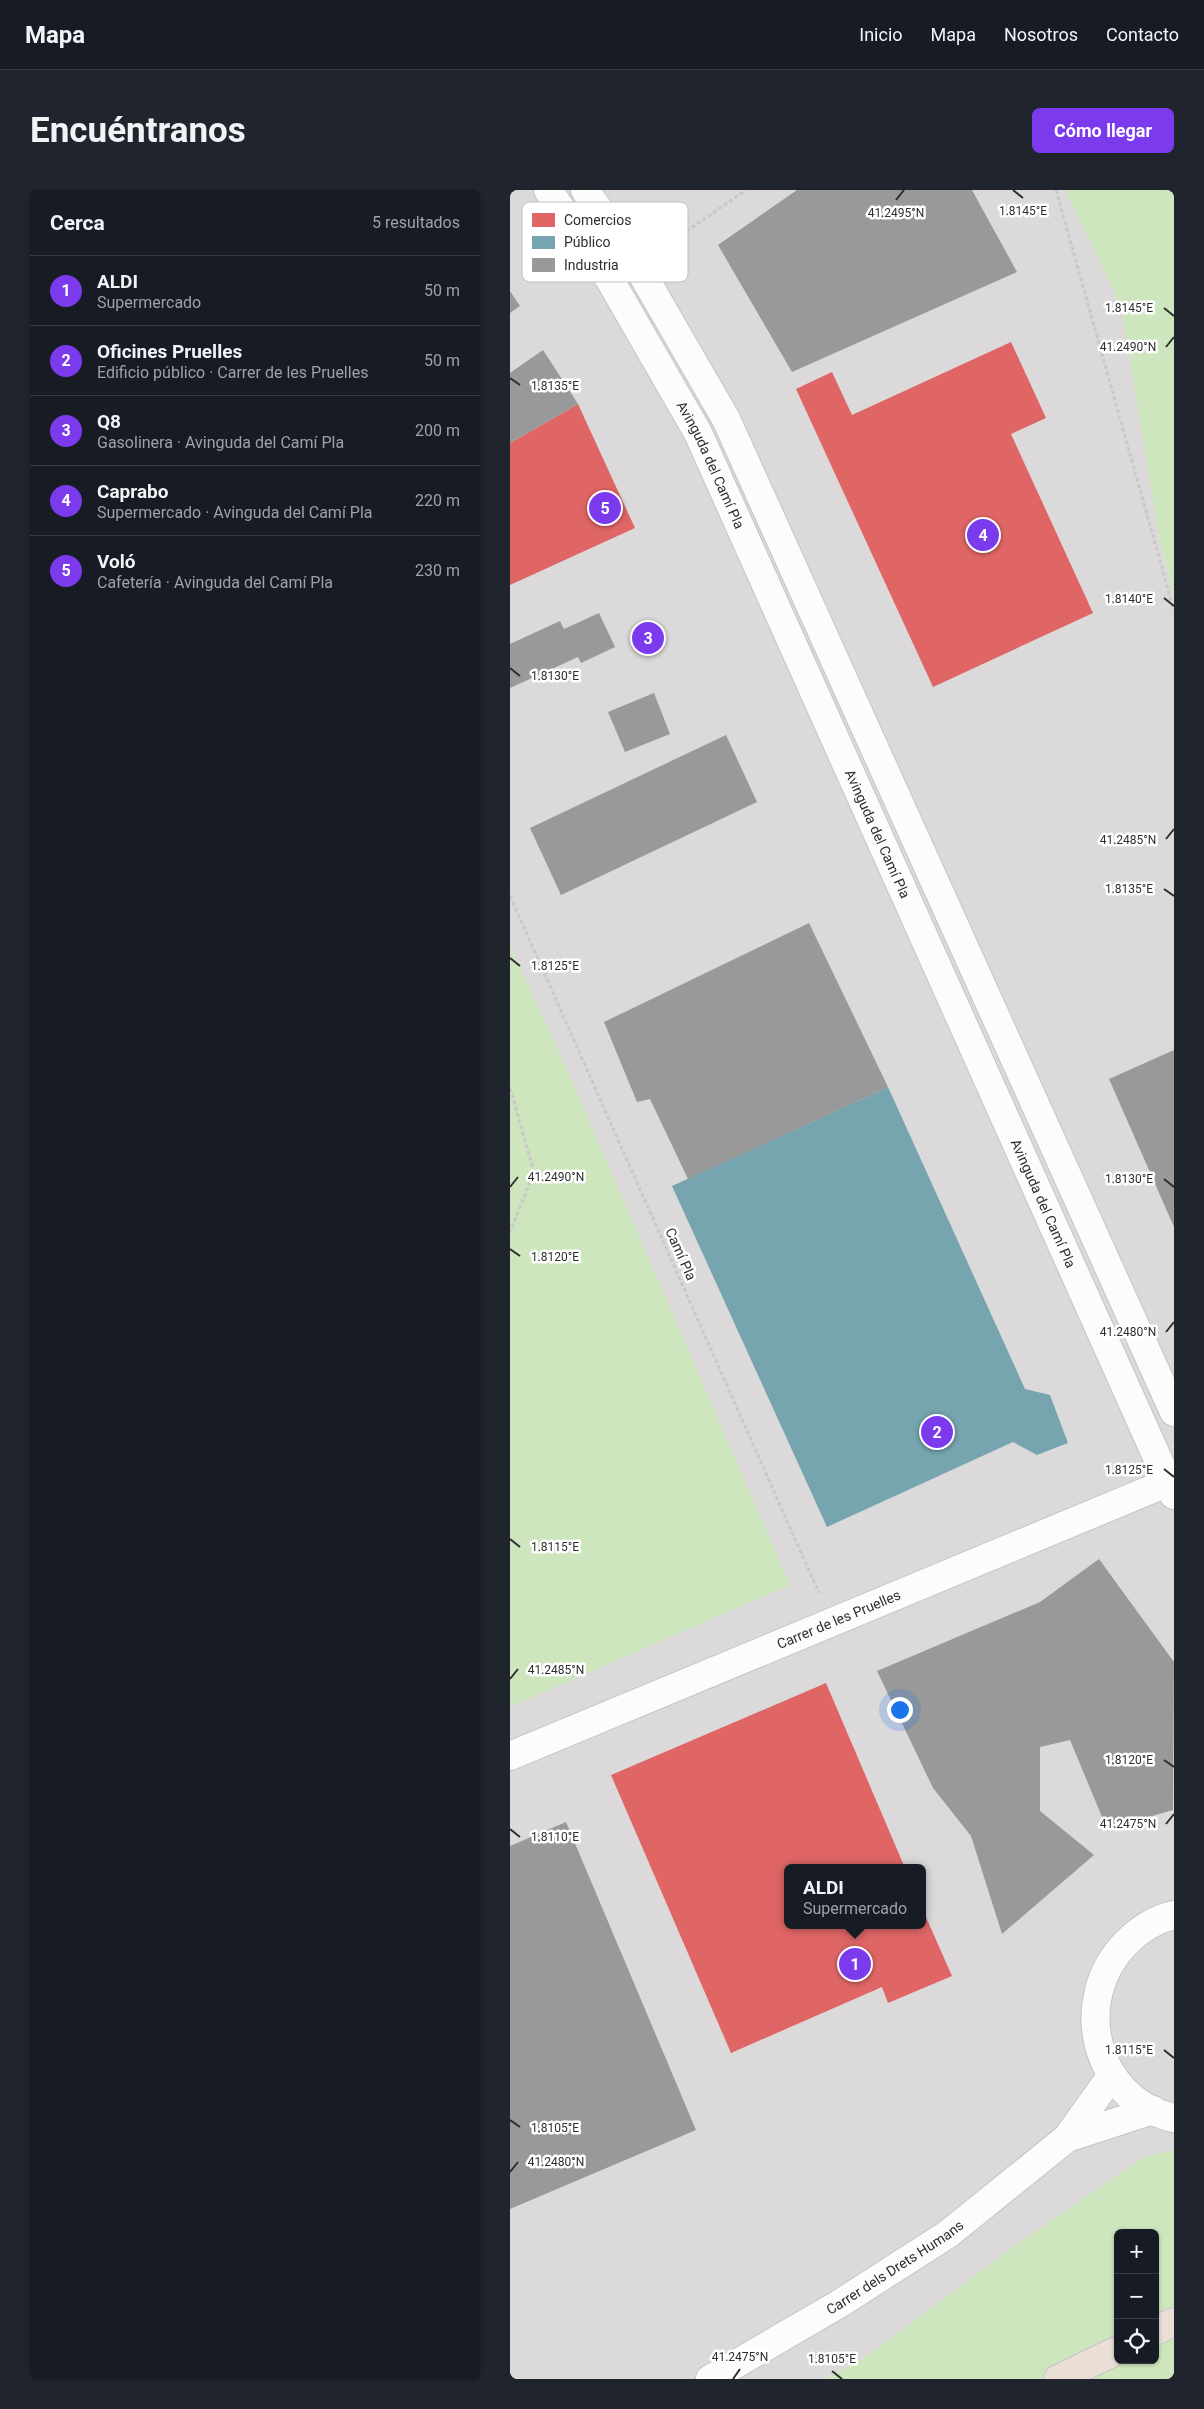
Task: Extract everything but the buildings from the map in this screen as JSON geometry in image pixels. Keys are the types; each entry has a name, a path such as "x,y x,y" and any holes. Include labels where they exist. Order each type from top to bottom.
{"highway":[{"path":"1159,2329 1174,2322"},
{"path":"1058,2379 1114,2352"}],"street":[{"name":"Avinguda del Camí Pla","path":"548,190 556,202"},
{"path":"585,190 593,202"},
{"name":"Avinguda del Camí Pla","path":"611,282 698,433 1171,1489"},
{"path":"647,282 726,419 1174,1412"},
{"name":"Carrer de les Pruelles","path":"510,1756 831,1621 1171,1489"},
{"path":"1163,2114 1130,2096 1112,2075 1102,2056 1096,2035 1094,2013 1097,1991 1104,1972 1113,1956 1139,1930 1165,1917 1174,1915"},
{"name":"Carrer dels Drets Humans","path":"710,2379 839,2304 948,2234 1068,2138 1112,2075"},
{"name":"Carrer dels Drets Humans","path":"1068,2138 1163,2114"}],"path":[{"path":"688,230 746,190"},
{"path":"1056,190 1174,611"},
{"name":"Camí Pla","path":"510,896 831,1621"},
{"path":"510,1088 534,1172 510,1232"}],"shaded area":[{"path":"510,190 1065,190 1121,306 1160,542 1174,596 1174,2150 1143,2157 1009,2250 868,2355 825,2379 510,2379 510,1707 789,1585 575,1088 510,945"}],"green space":[{"path":"1065,190 1174,190 1174,596 1160,542 1121,306"},
{"path":"510,945 575,1088 790,1585 510,1707"},
{"path":"1174,2150 1174,2379 825,2379 868,2355 1009,2250 1143,2157"}],"place":[{"name":"Voló","path":"605,508"},
{"name":"Caprabo","path":"983,535"},
{"name":"Q8","path":"648,638"},
{"name":"Oficines Pruelles","path":"937,1432"},
{"name":"ALDI","path":"855,1964"}]}
